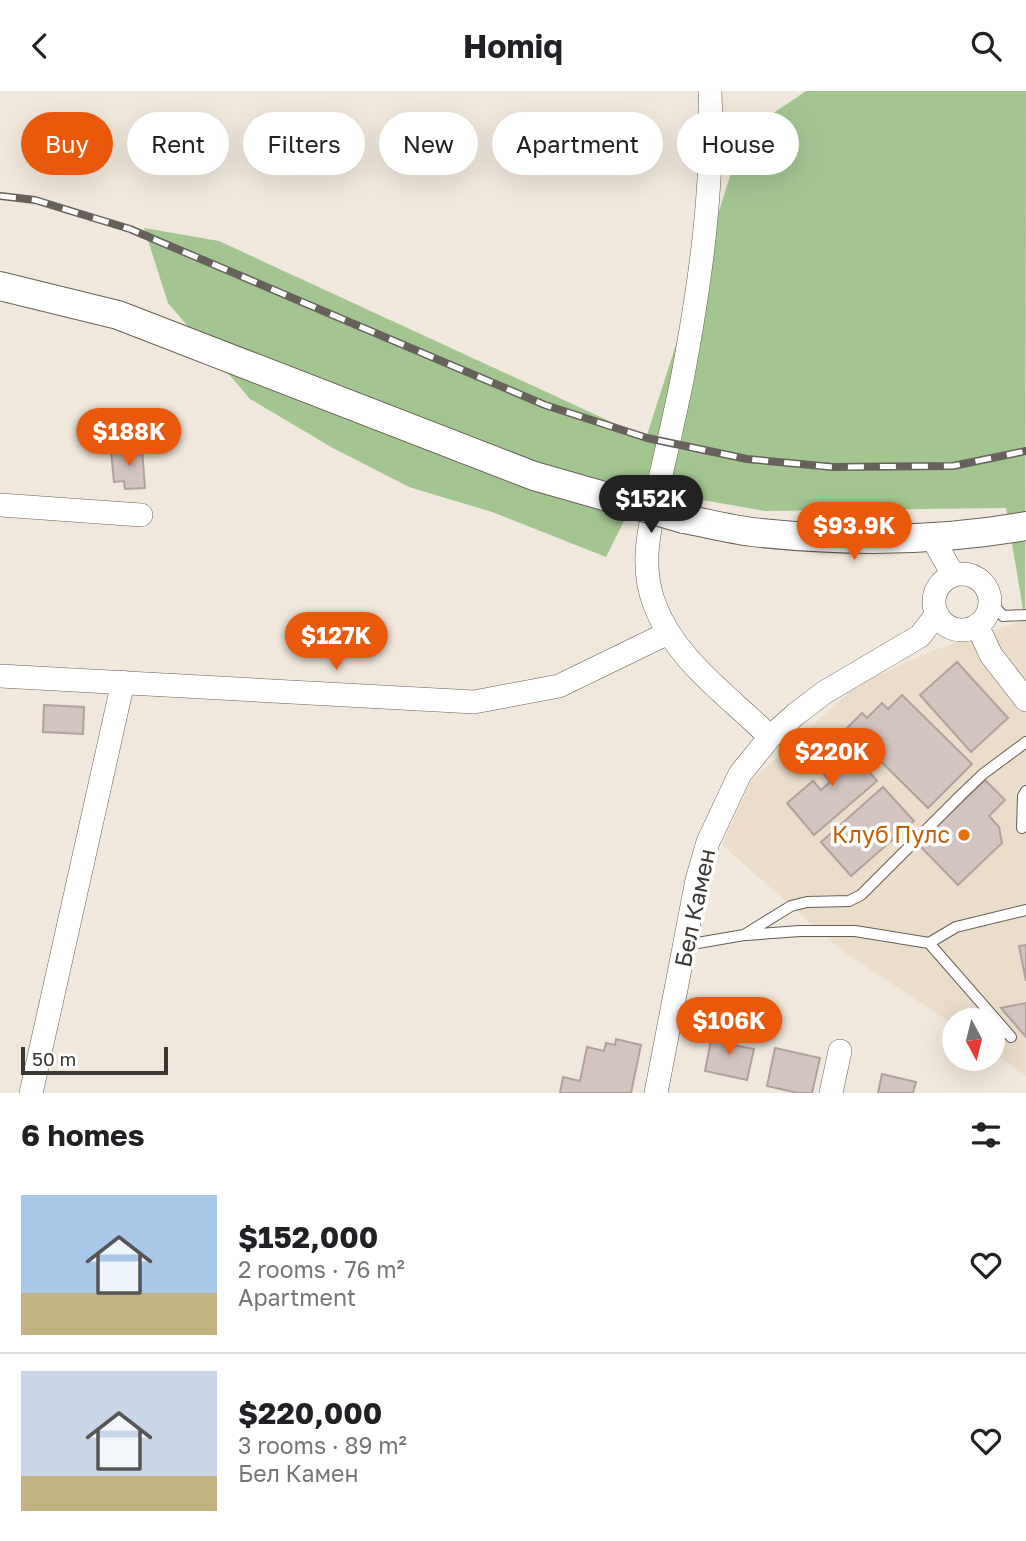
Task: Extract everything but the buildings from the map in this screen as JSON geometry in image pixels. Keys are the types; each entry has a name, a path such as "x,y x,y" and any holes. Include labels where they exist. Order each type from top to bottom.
{"street":[{"path":"710,91 712,136 704,247 682,380 646,548 646,577 668,633 690,662 770,737"},
{"path":"0,286 118,316 534,476 684,519 751,532 891,539 1026,526"},
{"path":"0,505 141,515"},
{"path":"932,537 953,575"},
{"path":"966,574 975,577 988,591 990,601 984,619 976,625 958,630 943,622 937,614 934,596 938,587 953,575 966,574"},
{"name":"Бел Камен","path":"656,1093 697,880 708,842 740,774 770,737 796,714 825,692 920,636 937,614"},
{"path":"976,625 991,655 1026,700"},
{"path":"0,676 474,702 559,686 668,633"},
{"path":"31,1093 123,682"},
{"path":"831,1093 840,1051"}],"lane":[{"path":"990,601 1003,616 1026,615"},
{"path":"744,935 791,906 807,902 849,901 861,895 962,794 1026,742"},
{"path":"1022,828 1023,796 1026,791"},
{"path":"929,943 956,927 1026,910"},
{"path":"686,945 744,935 800,931 855,931 929,943 1011,1037"}],"shaded area":[{"path":"1026,620 1026,1076 1005,1061 1005,1008 942,1008 942,1017 841,950 722,845 751,781 857,685 934,650"}],"green space":[{"path":"806,91 1026,91 1025,621 1006,508 765,511 640,489 606,557 492,512 409,487 331,447 250,399 168,303 144,228 219,241 646,438 731,175 799,175 799,112 775,112"}],"railway":[{"path":"0,196 35,200 130,229 545,405 647,438 747,459 833,467 953,466 1026,451"}],"place":[{"name":"Клуб Пулс","path":"964,835"}]}
